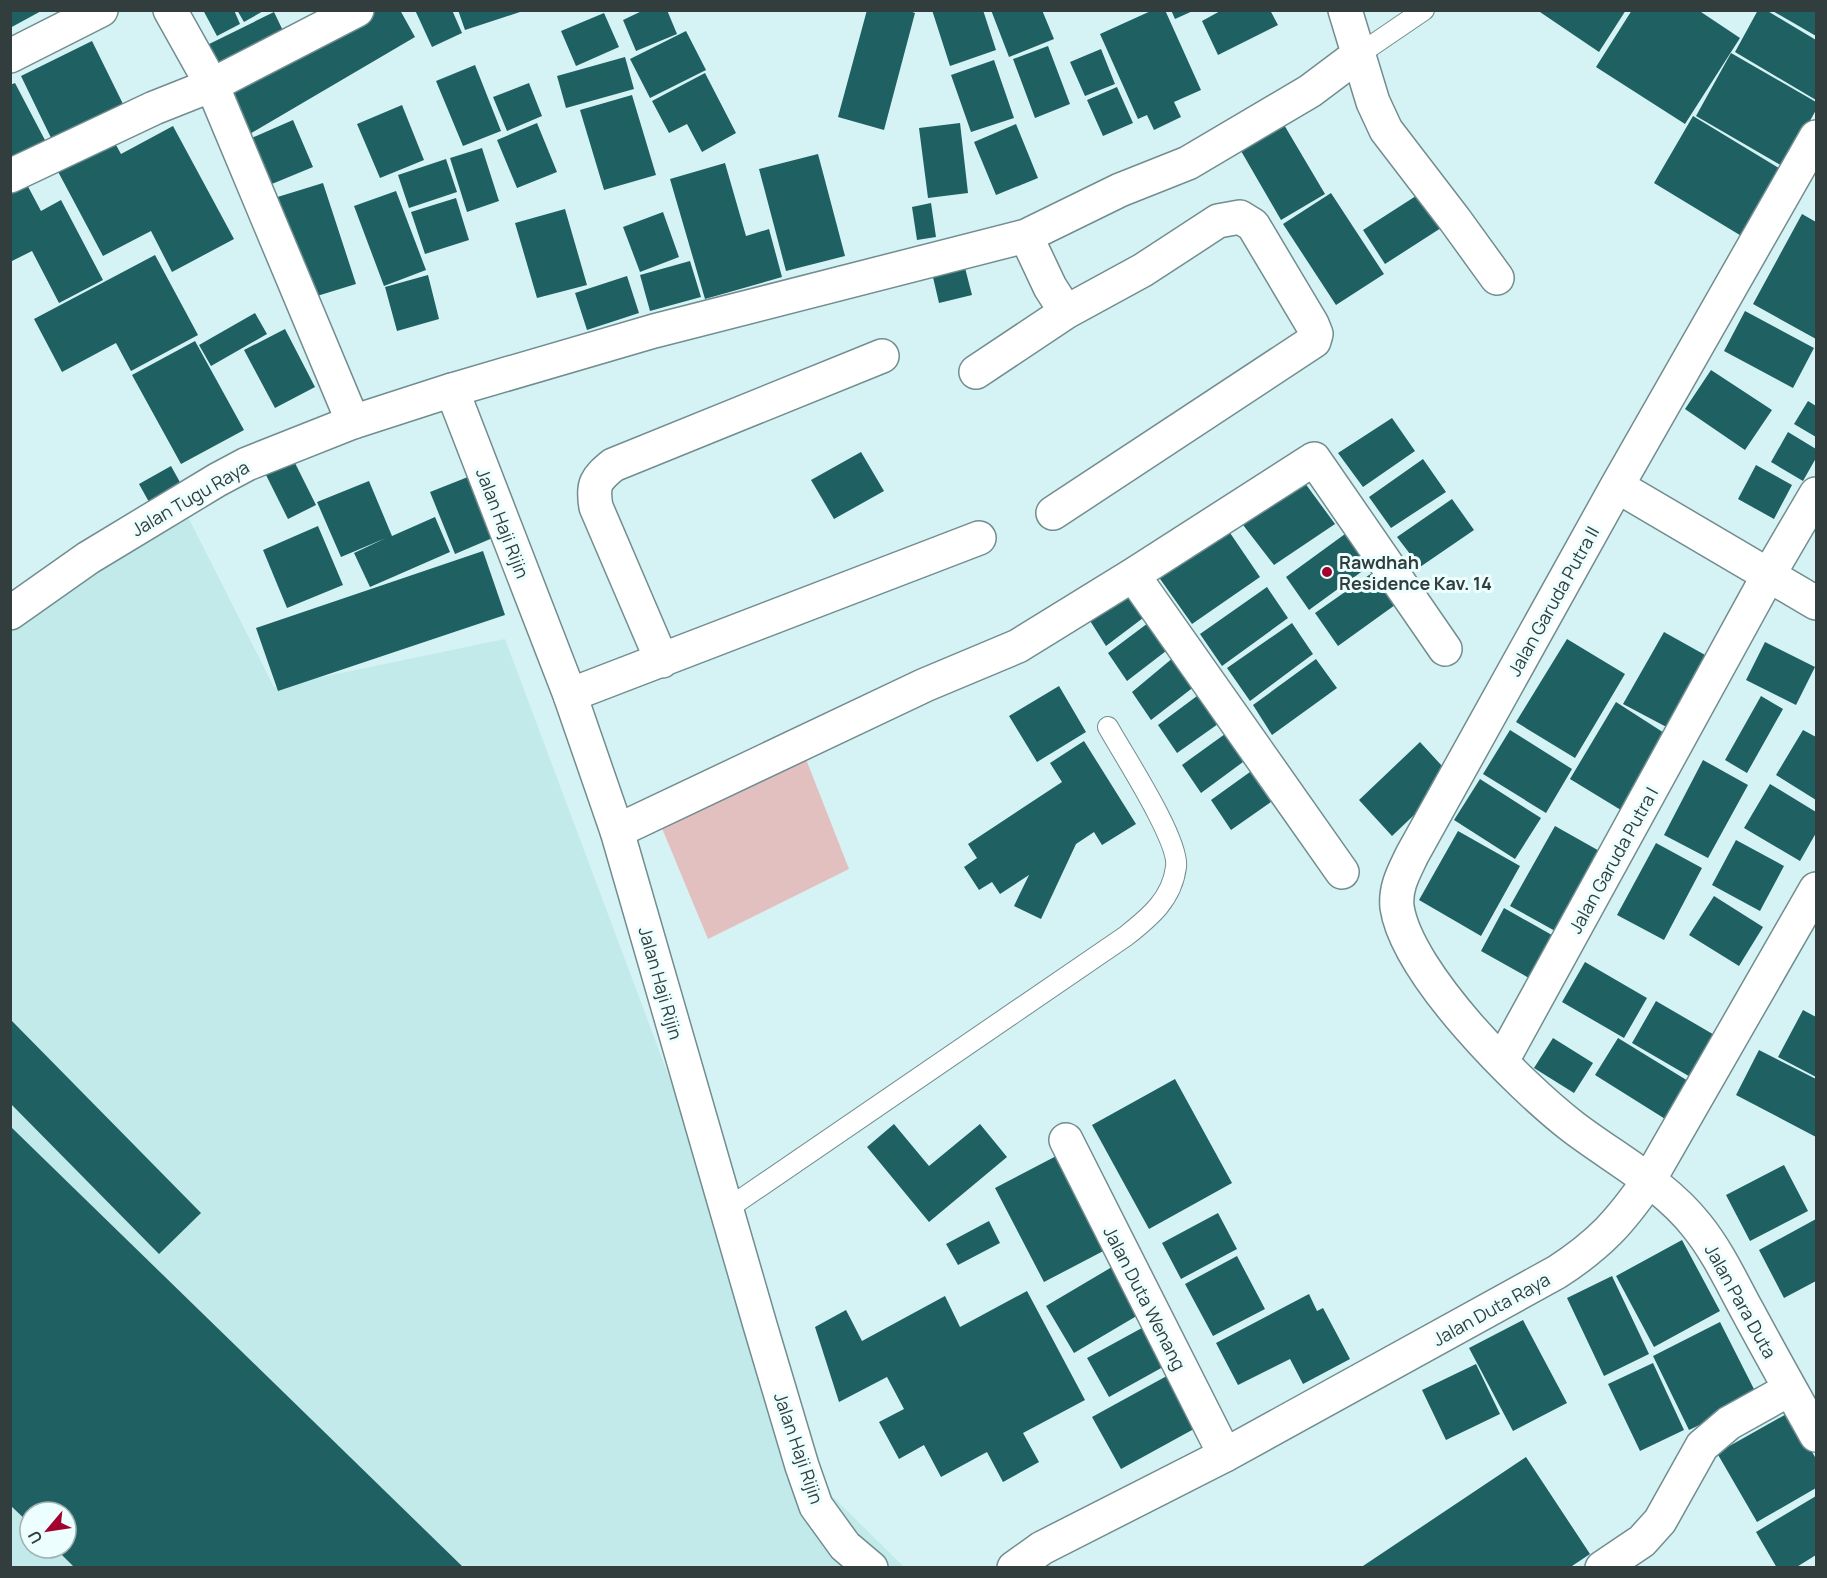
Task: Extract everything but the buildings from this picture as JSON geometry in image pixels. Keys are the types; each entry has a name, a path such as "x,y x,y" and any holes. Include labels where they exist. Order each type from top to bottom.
{"street":[{"path":"10,57 101,10"},
{"path":"147,10 183,64 212,85"},
{"path":"170,10 212,85 353,422"},
{"path":"10,176 154,108 212,85 357,10"},
{"path":"1344,10 1373,102 1386,130 1497,278"},
{"name":"Jalan Tugu Raya","path":"10,613 88,558 247,464 353,422 654,331 1026,236 1120,190 1188,163 1310,91 1358,55"},
{"name":"Jalan Garuda Putra II","path":"1502,1061 1435,986 1403,928 1397,905 1399,882 1617,486 1816,137"},
{"path":"976,372 1066,312 1143,270 1218,221 1240,217 1253,225 1312,324 1316,333 1314,341 1053,513"},
{"path":"1026,236 1050,287 1066,312"},
{"path":"662,661 596,507 593,493 598,478 613,465 882,356"},
{"name":"Jalan Haji Rijin","path":"453,390 570,695 617,831 802,1466 816,1506 845,1546 870,1568"},
{"path":"617,831 925,686 1018,646 1314,459 1445,649"},
{"path":"1617,486 1816,603"},
{"name":"Jalan Garuda Putra I","path":"1502,1061 1768,576 1816,494"},
{"path":"570,695 979,538"},
{"path":"1133,575 1342,872"},
{"name":"Jalan Duta Raya","path":"1014,1568 1042,1548 1225,1455 1557,1272 1587,1252 1612,1229 1649,1180 1816,890"},
{"path":"1502,1061 1572,1126 1649,1180"},
{"name":"Jalan Duta Wenang","path":"1066,1140 1225,1455"},
{"name":"Jalan Para Duta","path":"1649,1180 1697,1226 1719,1259 1816,1435"},
{"path":"1602,1568 1642,1541 1660,1521 1702,1446 1729,1423 1790,1389"}],"lane":[{"path":"1358,55 1424,10"},
{"path":"727,1209 1126,936 1154,913 1170,888 1177,865 1171,837 1108,727"}],"shaded area":[{"path":"180,501 274,687 505,639 822,1486 904,1567 11,1567 10,619"},
{"path":"795,731 849,869 708,939 649,797"}],"place":[{"name":"Rawdhah Residence Kav. 14","path":"1327,572"}]}
